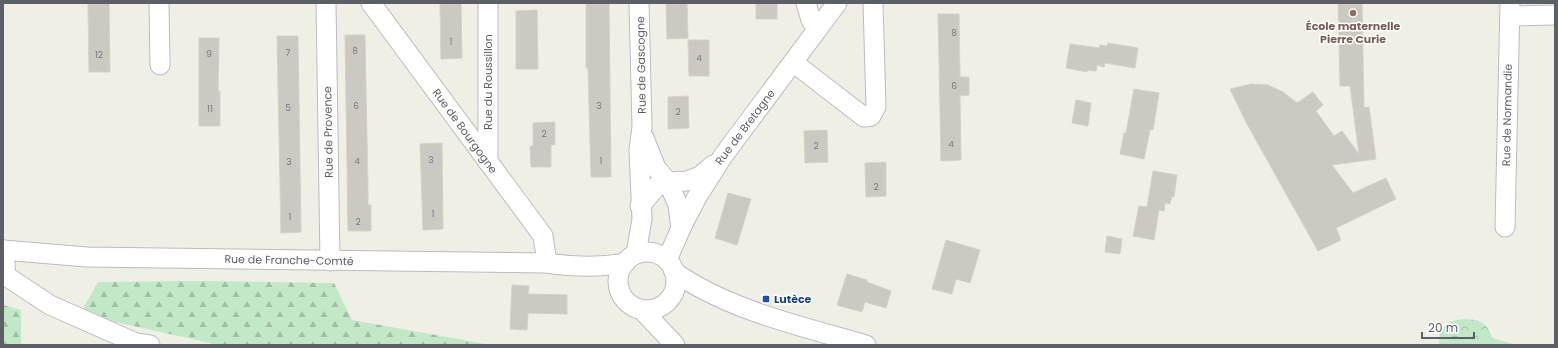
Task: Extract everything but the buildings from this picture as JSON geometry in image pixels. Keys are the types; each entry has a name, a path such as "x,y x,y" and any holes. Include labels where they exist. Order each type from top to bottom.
{"street":[{"path":"159,3 160,65"},
{"name":"Rue de Provence","path":"326,3 330,261"},
{"name":"Rue de Bourgogne","path":"371,3 543,236 547,264"},
{"name":"Rue du Roussillon","path":"488,3 488,162"},
{"name":"Rue de Gascogne","path":"631,259 642,219 640,206 639,150 642,127 639,3"},
{"path":"806,3 811,20 817,29"},
{"name":"Rue de Bretagne","path":"671,266 681,228 697,196 723,156 838,3"},
{"path":"794,63 864,117 871,116 876,107 873,3"},
{"path":"1510,10 1555,15"},
{"name":"Rue de Normandie","path":"1504,227 1510,10"},
{"name":"Rue de Gascogne","path":"642,127 646,145 656,168 668,182 678,205 681,228"},
{"path":"640,206 657,186 668,182 687,181 700,176 723,156"},
{"path":"3,250 6,276 50,305 112,339 150,345"},
{"name":"Rue de Franche-Comté","path":"3,250 87,257 547,264 575,268 602,267 631,259"},
{"path":"671,266 676,286 670,299 660,308 642,310 633,307 626,301 619,287 619,276 631,259 653,253 671,266 690,283 727,301 764,315 866,345"},
{"name":"Rue de Franche-Comté","path":"575,268 602,277 619,287"},
{"path":"670,299 727,301"},
{"path":"670,299 676,345"},
{"path":"642,310 676,345"}],"green space":[{"path":"202,281 334,283 352,320 491,345 214,345 80,314 98,282"},
{"path":"3,305 21,310 21,345 3,345"},
{"path":"1463,319 1482,322 1488,328 1492,338 1517,345 1439,345 1440,332 1449,322"}],"place":[{"name":"École maternelle Pierre Curie","path":"1353,13"},
{"name":"Lutèce","path":"766,299"}]}
